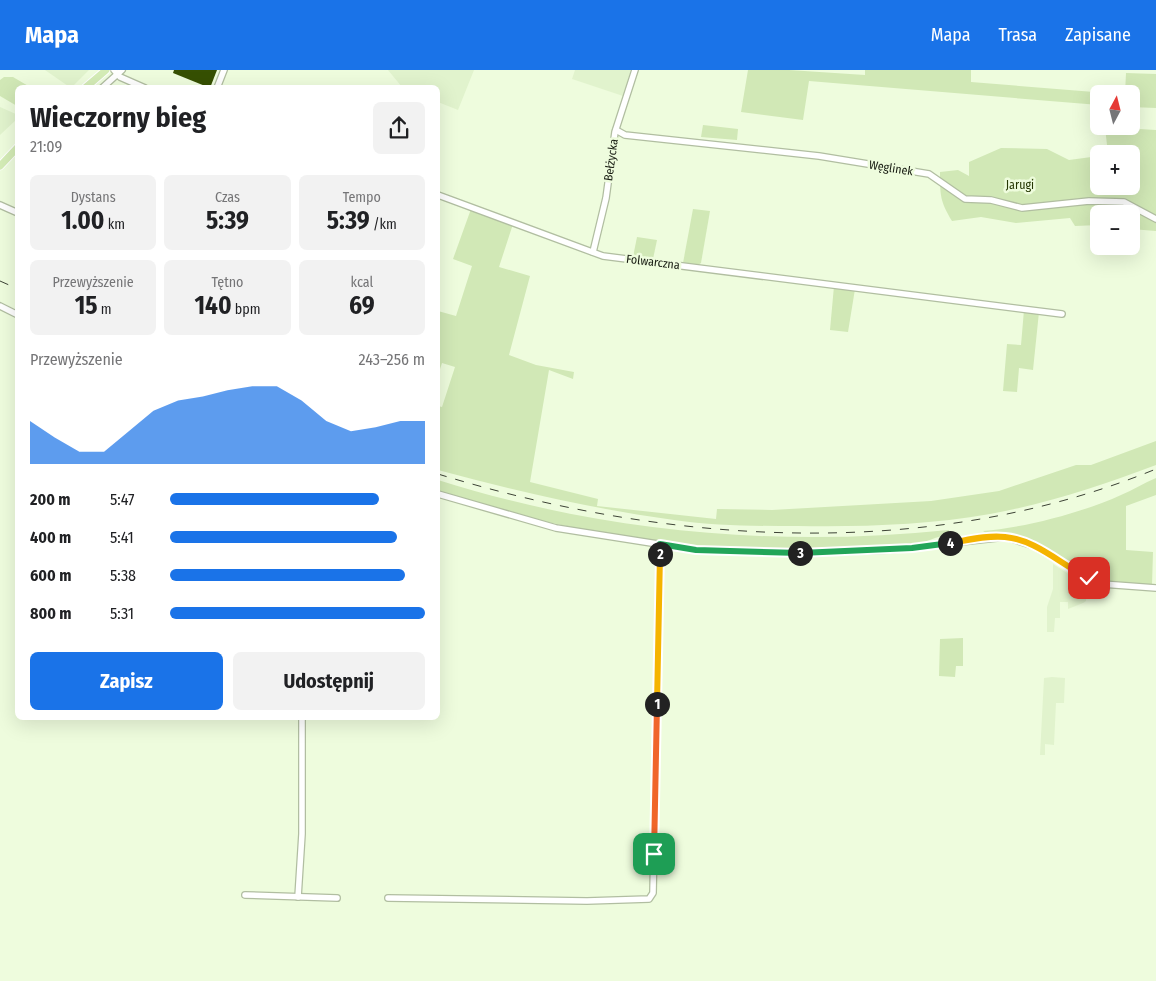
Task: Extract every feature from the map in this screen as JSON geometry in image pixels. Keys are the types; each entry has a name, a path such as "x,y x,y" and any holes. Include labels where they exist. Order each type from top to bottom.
{"main road":[{"path":"88,85 106,70"},
{"path":"0,166 15,151"}],"street":[{"path":"104,85 115,72 122,70"},
{"path":"218,85 224,70"},
{"name":"Bełżycka","path":"593,252 606,198 616,130 636,70"},
{"path":"115,72 139,85"},
{"name":"Węglinek","path":"616,130 625,135 819,156 929,174 965,199 991,200 1022,208 1089,200 1124,202 1156,219"},
{"name":"Folwarczna","path":"440,196 603,256 1062,314"},
{"path":"0,204 15,212"},
{"path":"0,306 15,314"},
{"path":"440,495 556,528 696,550 792,554 912,548 994,536 1006,537 1034,546 1102,584 1156,588"},
{"path":"388,898 580,901 649,899 653,892 660,544"},
{"path":"298,897 302,834 302,720"},
{"path":"245,895 337,898"}],"shaded area":[{"path":"45,70 89,70 74,85 67,85"},
{"path":"388,70 474,70 458,110 440,103 440,85 400,85"},
{"path":"575,70 631,70 623,96 572,79"},
{"path":"0,107 15,114 15,121 0,135"},
{"path":"1053,564 1087,586 1086,601 1068,609 1068,602 1060,602 1060,618 1055,618 1054,632 1047,632 1047,607 1053,589"},
{"path":"1044,678 1065,678 1064,703 1056,703 1054,745 1045,744 1045,755 1040,755"}],"green space":[{"path":"748,70 789,70 865,75 865,70 971,70 971,82 1090,92 1090,104 809,81 803,120 741,112"},
{"path":"1126,73 1156,74 1156,108 1140,107 1140,85 1125,85"},
{"path":"4,77 13,77 27,85 15,85 15,105 0,96 0,80"},
{"path":"703,125 738,129 737,140 701,137"},
{"name":"Jarugi","path":"1140,129 1156,130 1156,231 1140,230 1140,205 1090,205 1090,225 1075,226 1070,218 1016,223 981,217 952,221 945,208 940,187 940,172 958,170 969,176 969,162 1001,148 1047,149 1069,160 1090,157 1090,195 1140,195 1140,145 1107,145 1106,135 1140,135"},
{"path":"471,209 513,224 499,267 530,276 509,355 536,365 574,372 573,379 549,370 530,482 598,499 597,506 716,519 717,509 772,510 931,501 999,491 1076,465 1091,465 1156,441 1156,465 1074,493 990,514 918,523 846,526 736,525 674,520 614,511 555,499 440,471 440,406 442,407 455,367 442,363 440,369 440,312 456,316 472,266 453,259"},
{"path":"693,209 710,211 701,263 698,265 683,263"},
{"path":"637,237 657,240 653,259 633,257"},
{"path":"834,286 855,289 848,332 830,330"},
{"path":"1024,310 1039,312 1033,370 1019,368 1017,392 1003,391 1007,344 1021,345"},
{"path":"1156,478 1156,495 1126,506 1126,550 1153,552 1152,585 1123,584 1102,580 1084,573 1052,551 1036,543 1012,536 983,531 1017,527 1072,513 1106,501"},
{"path":"440,481 500,498 563,512 626,523 691,531 755,536 820,537 949,530 949,535 913,545 867,549 775,550 729,548 683,544 592,531 519,516 440,492"},
{"path":"963,638 963,666 956,666 955,677 939,676 940,639"}],"building":[{"path":"174,70 217,70 211,85 203,85 173,73"}],"railway":[{"path":"0,281 15,288"},
{"path":"440,475 526,498 616,516 707,528 799,533 890,530 981,519 1069,499 1156,469"}],"route":[{"path":"654,854 660,544 713,552 792,554 912,548 994,536 1016,539 1034,546 1089,578"}]}
